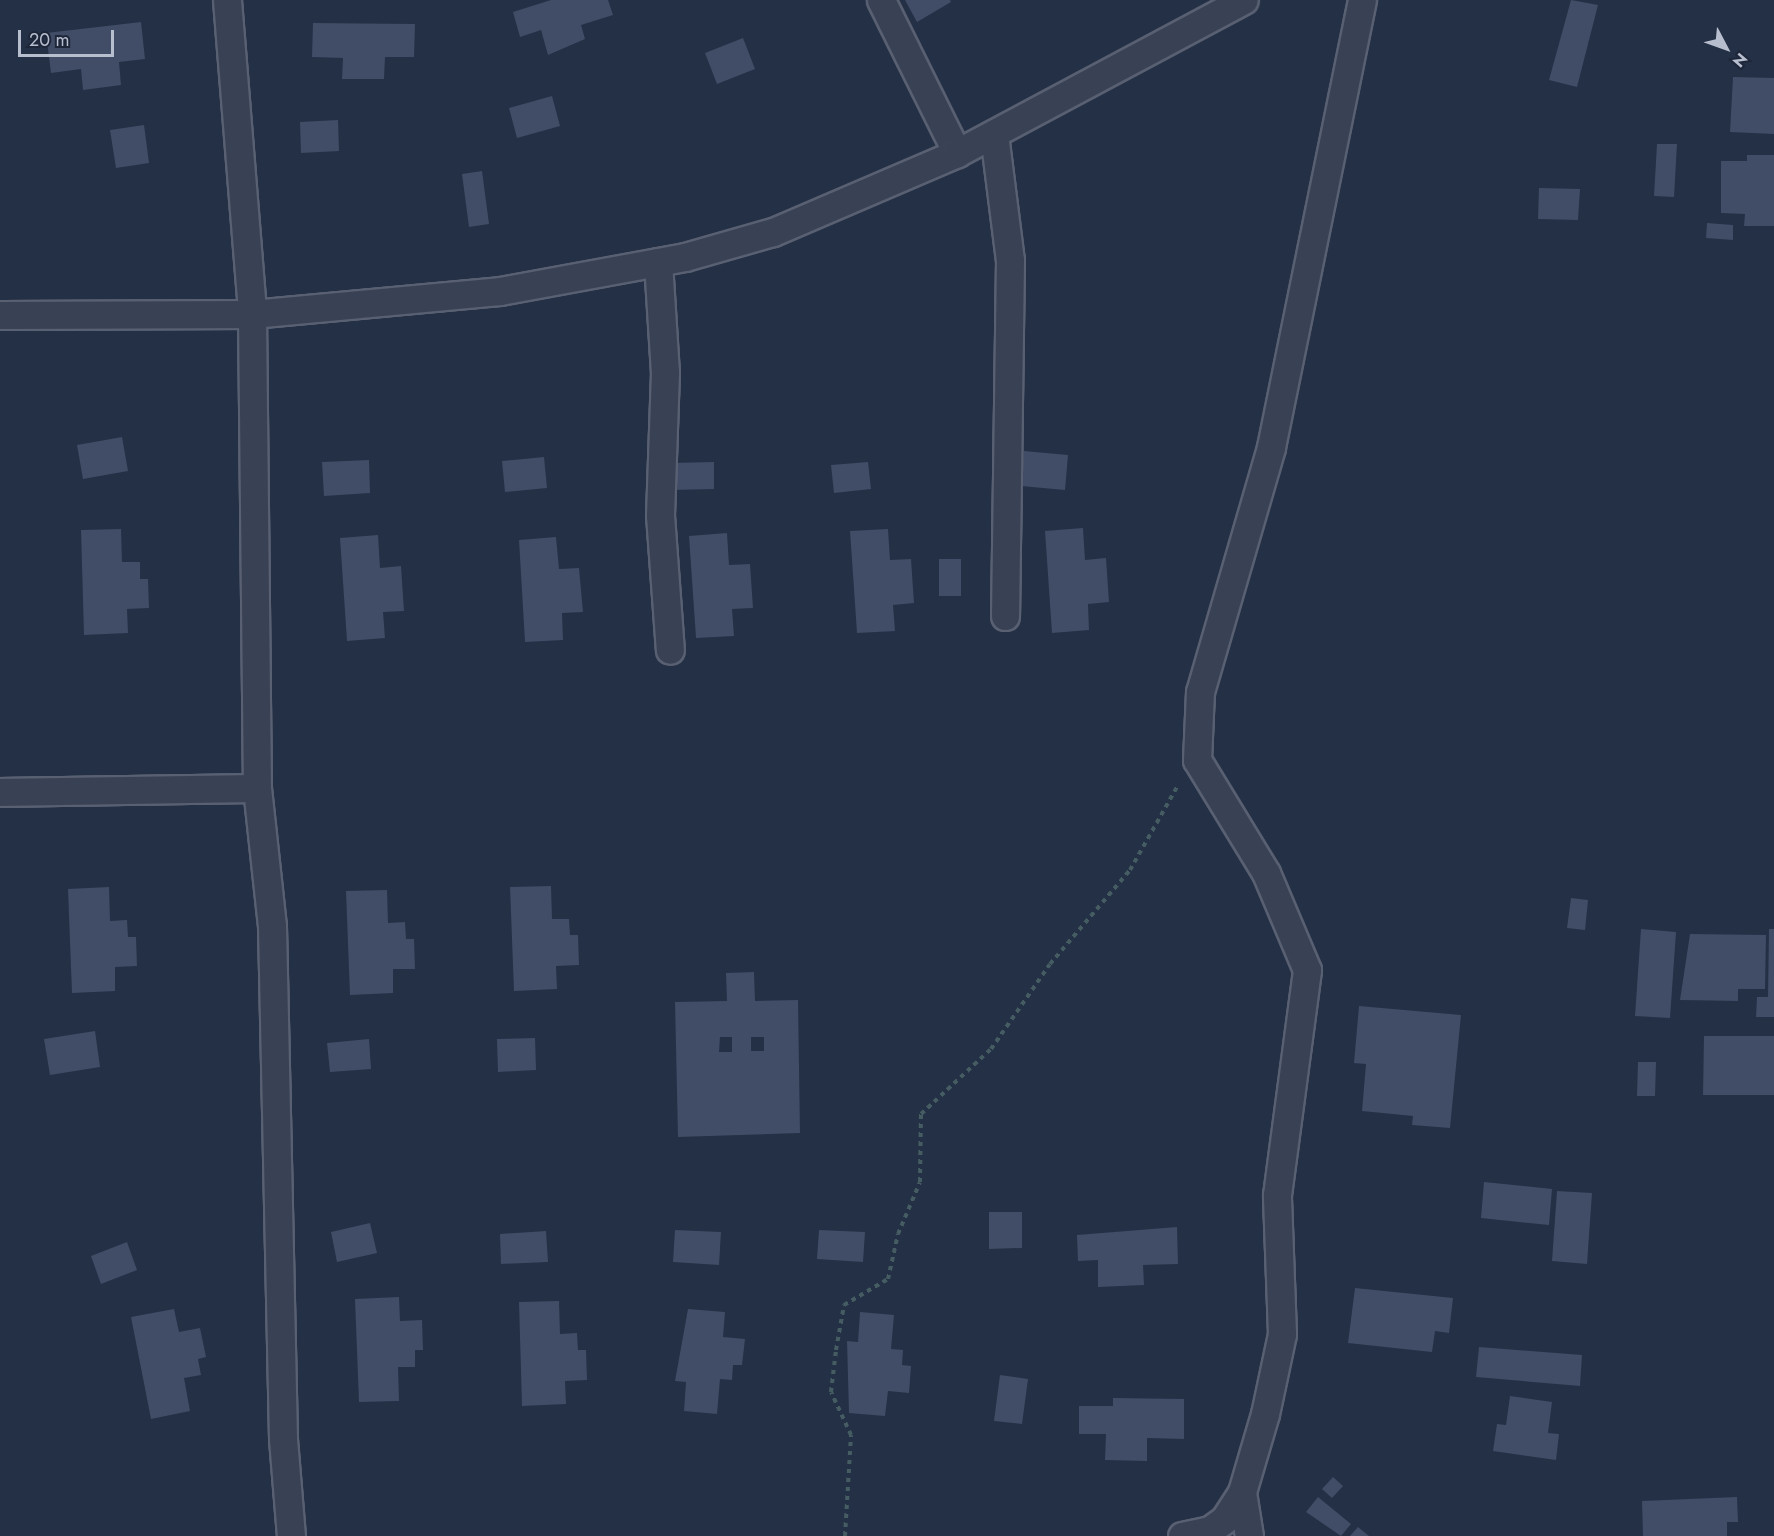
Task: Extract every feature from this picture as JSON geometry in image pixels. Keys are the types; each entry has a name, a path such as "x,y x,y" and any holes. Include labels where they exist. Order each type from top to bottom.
{"street":[{"path":"226,0 252,314 257,788 272,926 283,1439 291,1536"},
{"path":"881,0 957,153"},
{"path":"0,315 252,314 500,291 658,262 773,232 957,153 1244,0"},
{"path":"1182,1536 1210,1530 1224,1520 1242,1492 1282,1334 1277,1195 1307,970 1266,873 1197,760 1200,692 1271,447 1362,0"},
{"path":"994,134 1010,271 1005,616"},
{"path":"658,262 665,372 660,515 670,650"},
{"path":"0,792 257,788"},
{"path":"1242,1492 1250,1536"}],"path":[{"path":"845,1536 851,1436 831,1392 844,1305 888,1279 898,1234 920,1182 921,1114 991,1049 1050,964 1110,897 1197,760"}],"building":[{"path":"551,0 608,0 613,15 581,25 585,39 548,55 541,30 520,37 513,12"},
{"path":"905,0 950,0 951,2 917,22"},
{"path":"1571,0 1598,5 1577,87 1549,80"},
{"path":"141,22 145,59 119,62 121,85 83,90 81,69 51,73 46,33"},
{"path":"313,23 415,24 414,57 385,57 384,79 342,79 343,58 312,57"},
{"path":"743,38 755,69 717,84 705,53"},
{"path":"1733,77 1774,78 1774,134 1730,132"},
{"path":"552,96 560,126 517,138 509,108"},
{"path":"338,120 339,151 301,153 300,122"},
{"path":"144,125 149,163 116,168 110,130"},
{"path":"1657,144 1677,144 1674,197 1654,196"},
{"path":"1747,155 1774,155 1774,226 1744,226 1745,214 1721,213 1721,161 1747,161"},
{"path":"482,171 489,224 469,227 462,174"},
{"path":"1539,188 1580,189 1578,220 1538,219"},
{"path":"1707,223 1733,225 1733,240 1706,238"},
{"path":"122,437 128,471 83,479 77,445"},
{"path":"1024,451 1068,455 1065,490 1021,486"},
{"path":"544,457 547,488 505,492 502,461"},
{"path":"369,460 370,493 324,496 322,462"},
{"path":"714,462 714,489 671,490 670,463"},
{"path":"868,462 871,489 834,493 831,465"},
{"path":"1083,528 1085,560 1106,558 1109,602 1088,604 1089,630 1052,633 1045,531"},
{"path":"121,529 122,562 140,562 140,579 148,579 149,608 127,609 128,633 84,635 81,530"},
{"path":"888,529 890,560 911,559 914,603 893,605 895,631 857,633 850,531"},
{"path":"727,533 729,565 750,564 753,608 732,609 734,636 696,638 689,536"},
{"path":"378,535 380,568 401,566 404,611 383,612 385,638 347,641 340,538"},
{"path":"556,537 559,569 579,568 583,612 562,613 563,640 525,642 519,540"},
{"path":"939,559 961,559 961,596 939,596"},
{"path":"551,886 552,919 569,919 570,935 578,935 579,965 556,966 557,989 514,991 510,887"},
{"path":"109,887 110,921 127,920 128,937 136,937 137,966 115,967 115,991 72,993 68,889"},
{"path":"387,890 388,923 405,922 406,939 414,939 415,969 393,969 393,993 350,995 346,891"},
{"path":"1571,898 1588,900 1585,930 1567,928"},
{"path":"1641,929 1676,932 1670,1018 1635,1016"},
{"path":"1769,929 1774,929 1774,1017 1756,1017 1757,997 1768,997"},
{"path":"1690,934 1766,935 1765,989 1738,989 1738,1001 1680,1000"},
{"path":"754,972 755,1001 798,1000 800,1133 678,1137 675,1002 727,1001 726,973","holes":["720,1037 732,1037 732,1052 719,1052","751,1037 764,1037 764,1051 751,1051"]},
{"path":"1359,1006 1461,1015 1450,1128 1412,1125 1413,1116 1362,1111 1366,1064 1354,1063"},
{"path":"95,1031 100,1067 50,1075 44,1039"},
{"path":"1704,1036 1774,1036 1774,1095 1703,1095"},
{"path":"535,1038 536,1070 498,1072 497,1039"},
{"path":"369,1039 371,1069 330,1072 327,1043"},
{"path":"1638,1062 1656,1062 1655,1096 1637,1096"},
{"path":"1484,1182 1552,1189 1549,1225 1481,1218"},
{"path":"1557,1191 1592,1193 1587,1264 1552,1261"},
{"path":"989,1212 1022,1212 1022,1248 989,1249"},
{"path":"370,1223 377,1253 337,1262 331,1232"},
{"path":"1177,1227 1178,1264 1143,1265 1144,1285 1098,1287 1098,1260 1078,1261 1077,1235"},
{"path":"675,1230 721,1232 719,1265 673,1262"},
{"path":"819,1230 865,1232 863,1262 817,1259"},
{"path":"546,1231 548,1262 501,1264 500,1234"},
{"path":"127,1242 137,1270 101,1284 91,1256"},
{"path":"1355,1288 1453,1298 1449,1333 1435,1331 1432,1352 1348,1343"},
{"path":"399,1297 400,1321 422,1320 423,1350 415,1350 415,1367 398,1367 399,1401 359,1402 355,1299"},
{"path":"559,1301 560,1334 577,1333 578,1350 586,1350 587,1380 565,1381 566,1404 522,1406 519,1302"},
{"path":"174,1309 179,1332 200,1328 206,1357 198,1359 201,1375 184,1378 190,1411 151,1419 131,1317"},
{"path":"688,1309 725,1312 723,1337 745,1339 742,1365 733,1365 732,1380 720,1379 717,1414 684,1411 686,1382 675,1381"},
{"path":"860,1312 894,1315 891,1349 903,1350 902,1365 911,1366 909,1393 888,1391 885,1416 849,1413 847,1341 858,1342"},
{"path":"1479,1347 1582,1355 1580,1386 1476,1377"},
{"path":"1000,1375 1028,1379 1022,1424 994,1421"},
{"path":"1510,1396 1552,1402 1548,1433 1559,1434 1556,1460 1493,1451 1497,1424 1506,1425"},
{"path":"1113,1398 1184,1399 1184,1439 1147,1438 1147,1461 1105,1460 1106,1434 1079,1434 1079,1406 1113,1406"},
{"path":"1333,1477 1343,1486 1332,1498 1322,1489"},
{"path":"1318,1497 1351,1524 1341,1536 1306,1512"},
{"path":"1737,1497 1738,1522 1727,1522 1727,1536 1643,1536 1642,1501"},
{"path":"1358,1527 1369,1536 1350,1536"}]}
